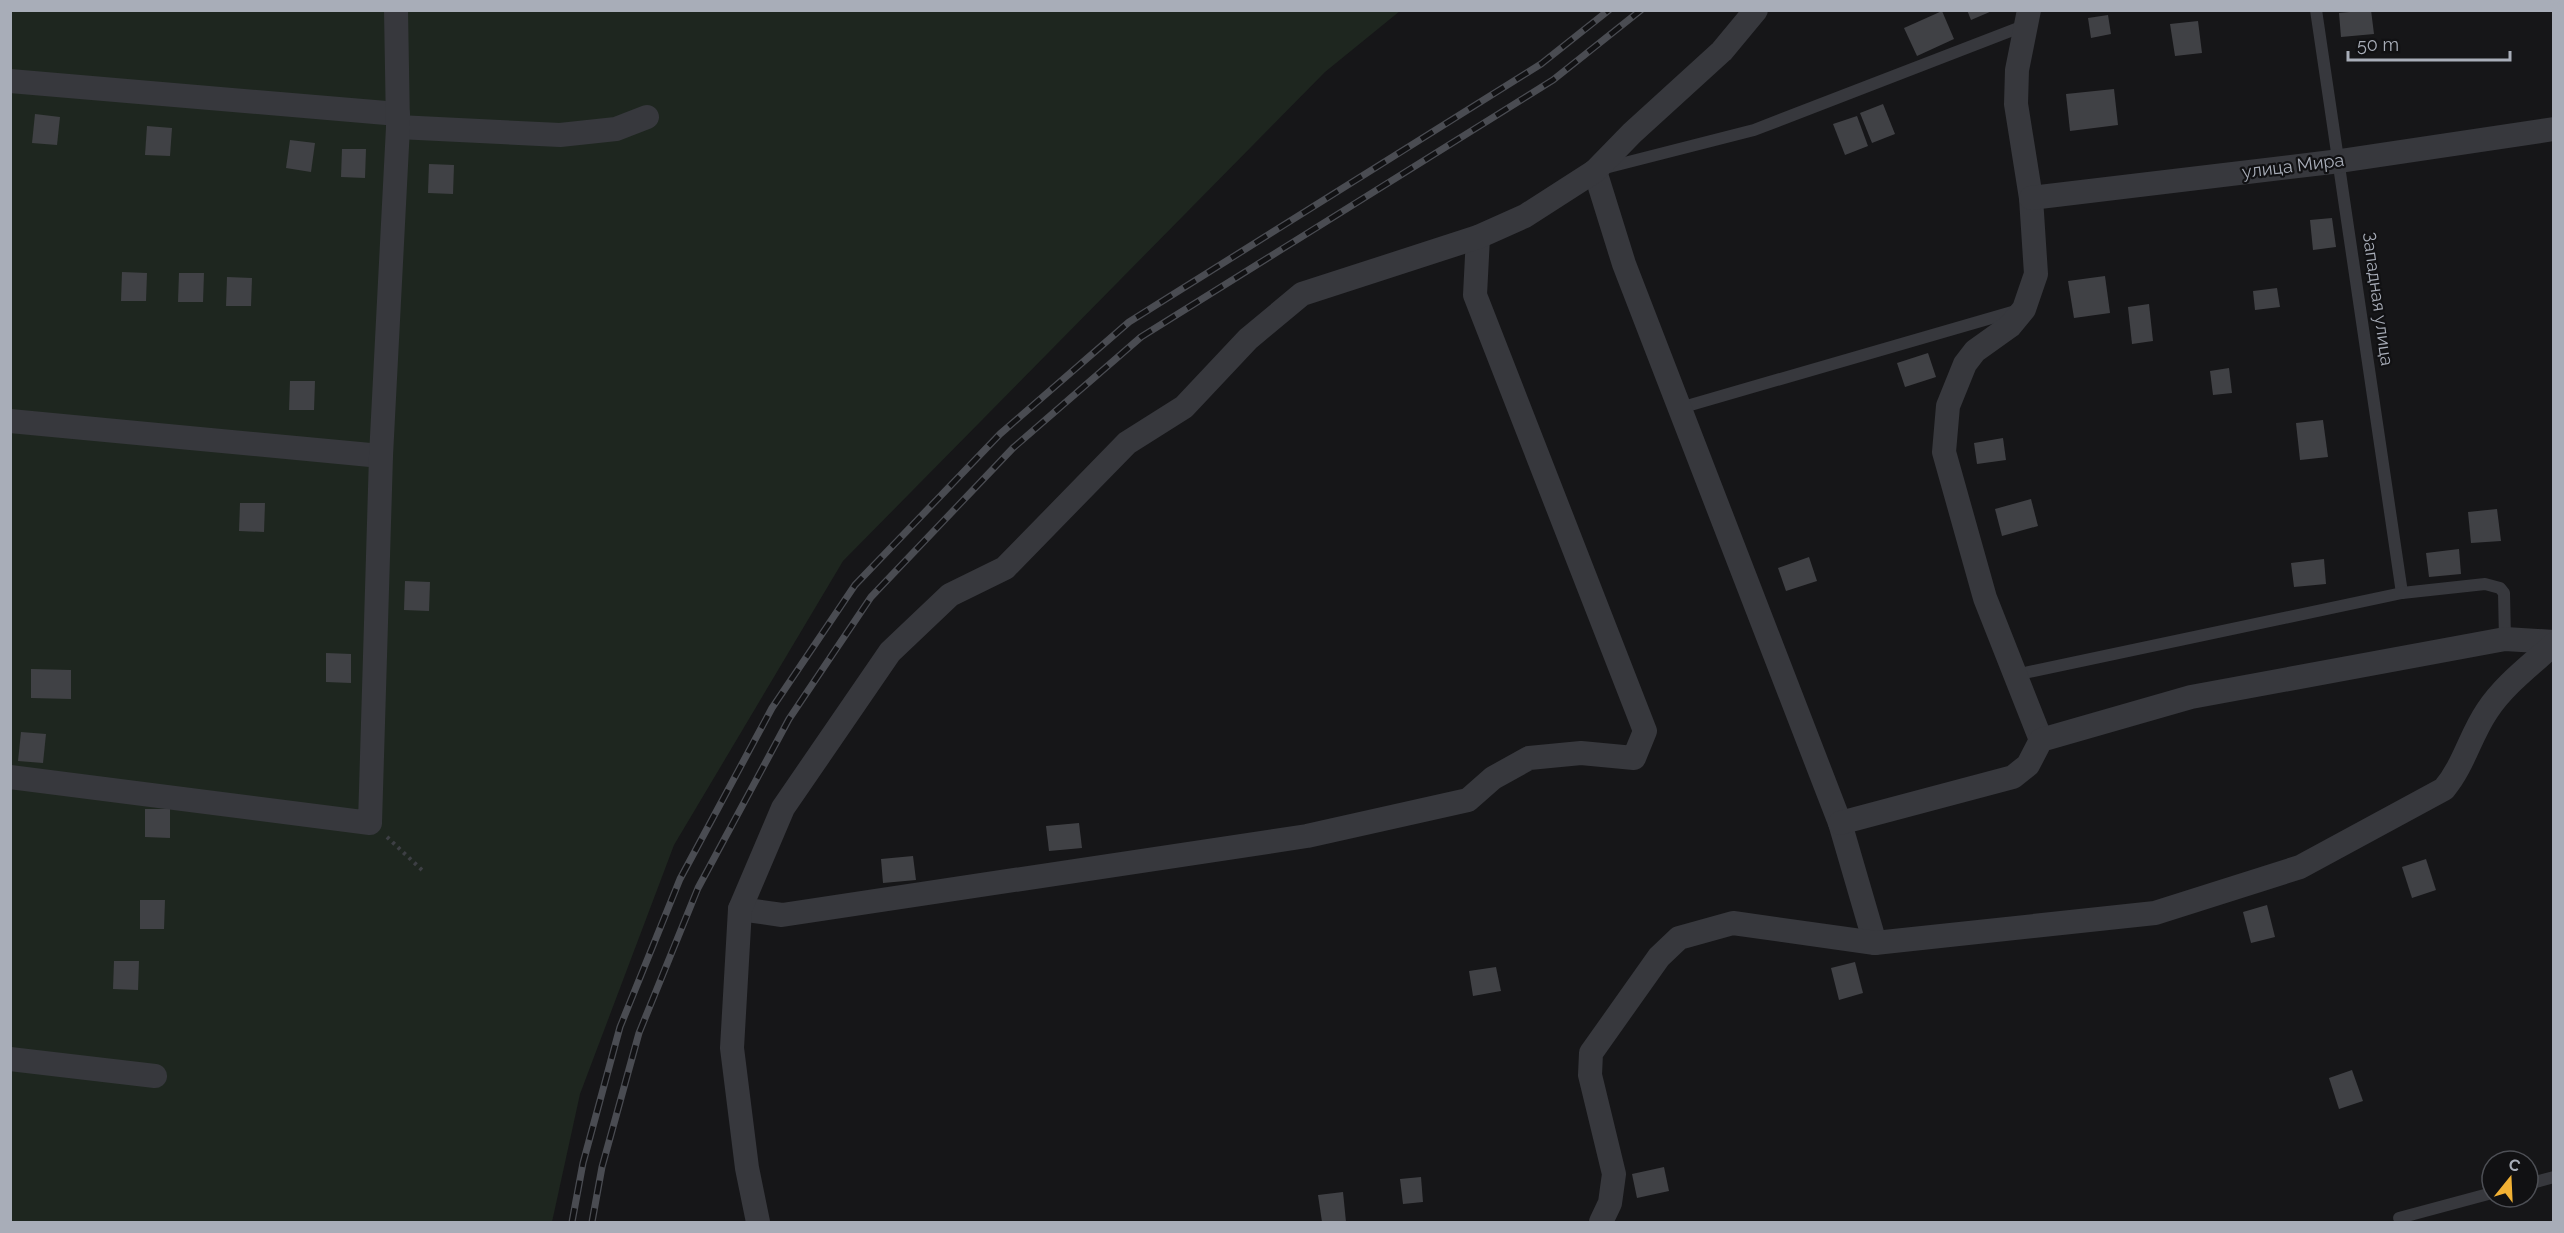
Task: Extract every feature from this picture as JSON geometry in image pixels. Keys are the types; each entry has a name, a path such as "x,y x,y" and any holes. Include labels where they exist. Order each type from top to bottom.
{"street":[{"path":"10,777 370,823 381,456 398,120 396,10"},
{"path":"758,1222 747,1168 732,1048 740,909 783,808 890,652 950,595 1005,568 1127,443 1184,407 1248,339 1302,294 1478,237 1525,216 1596,171 1632,133 1722,51 1756,10"},
{"path":"2027,18 2017,70 2016,104 2031,198 2036,274 2024,309 2010,326 1975,351 1965,364 1948,406 1944,452 1985,598 2041,740"},
{"path":"10,81 560,135 616,129 647,117"},
{"name":"улица Мира","path":"2031,198 2340,161 2553,129"},
{"path":"1596,171 1624,264 1840,823 1875,943"},
{"path":"740,909 782,915 1307,836 1468,800 1493,778 1528,758 1581,753 1635,758 1646,731 1475,295 1478,237"},
{"path":"10,421 381,456"},
{"path":"1840,823 2013,777 2028,765 2041,740 2192,697 2505,639 2553,643"},
{"path":"1601,1222 1610,1203 1614,1174 1590,1075 1591,1053 1659,957 1679,938 1733,923 1875,943 2155,913 2300,867 2444,789 2456,775 2485,714 2496,698 2553,643"},
{"path":"10,1059 155,1076"}],"lane":[{"name":"Западная улица","path":"2316,10 2402,594"},
{"path":"1596,171 1754,130 2027,18"},
{"path":"1680,408 2024,309"},
{"path":"2015,675 2402,594 2485,584 2500,588 2504,593 2505,639"},
{"path":"2400,1218 2480,1196"}],"path":[{"path":"370,823 423,871"}],"shaded area":[{"path":"10,11 1400,11 1325,72 843,561 674,845 580,1094 552,1222 11,1222"}],"building":[{"path":"1967,10 1992,10 1992,11 1971,20"},
{"path":"2371,10 2374,34 2341,37 2339,13"},
{"path":"1942,11 1954,39 1917,56 1904,28"},
{"path":"2108,15 2111,34 2091,38 2088,18"},
{"path":"2198,21 2202,53 2175,56 2170,24"},
{"path":"2114,89 2118,125 2070,131 2066,94"},
{"path":"1883,104 1895,134 1872,143 1860,113"},
{"path":"35,114 60,117 57,145 32,143"},
{"path":"1857,116 1868,146 1845,155 1833,124"},
{"path":"147,126 172,128 170,156 145,155"},
{"path":"290,140 315,143 311,172 286,168"},
{"path":"342,149 366,149 365,178 341,177"},
{"path":"429,164 454,165 453,194 428,193"},
{"path":"2332,218 2336,247 2313,250 2310,220"},
{"path":"122,272 147,273 146,301 121,301"},
{"path":"179,273 204,273 203,302 178,302"},
{"path":"2105,276 2110,313 2074,318 2068,281"},
{"path":"227,277 252,278 251,306 226,306"},
{"path":"2277,288 2280,307 2255,310 2253,291"},
{"path":"2149,304 2153,341 2132,344 2128,307"},
{"path":"1928,353 1936,377 1905,387 1897,363"},
{"path":"2229,368 2232,393 2213,395 2210,371"},
{"path":"290,381 315,381 314,410 289,410"},
{"path":"2323,420 2328,457 2300,460 2296,423"},
{"path":"2003,438 2006,460 1977,464 1974,443"},
{"path":"2031,499 2038,526 2002,536 1995,509"},
{"path":"240,503 265,503 264,532 239,531"},
{"path":"2497,509 2501,541 2471,543 2468,512"},
{"path":"2459,549 2461,574 2429,577 2426,553"},
{"path":"1809,557 1817,581 1786,591 1778,568"},
{"path":"2324,559 2326,584 2294,587 2291,563"},
{"path":"405,581 430,582 429,611 404,610"},
{"path":"326,653 351,654 351,683 326,682"},
{"path":"31,669 71,670 71,699 31,698"},
{"path":"21,732 46,734 43,763 18,761"},
{"path":"145,809 170,809 170,838 145,837"},
{"path":"1079,823 1082,848 1049,851 1046,826"},
{"path":"913,856 916,880 883,883 881,859"},
{"path":"2426,859 2436,890 2412,898 2402,867"},
{"path":"140,900 165,900 164,929 140,929"},
{"path":"2267,905 2275,937 2251,943 2243,912"},
{"path":"114,961 139,961 138,990 113,989"},
{"path":"1855,962 1863,993 1839,1000 1831,968"},
{"path":"1496,967 1501,991 1473,996 1469,971"},
{"path":"2352,1070 2363,1101 2339,1109 2329,1078"},
{"path":"1664,1167 1669,1191 1637,1198 1632,1174"},
{"path":"1421,1177 1423,1202 1403,1204 1400,1179"},
{"path":"1343,1192 1346,1222 1322,1222 1318,1195"}],"railway":[{"path":"572,1222 583,1163 620,1027 680,879 772,708 855,585 1000,434 1129,322 1541,64 1609,10"},
{"path":"592,1222 602,1167 639,1033 698,888 789,719 871,597 1013,448 1141,337 1553,80 1641,10"}]}
